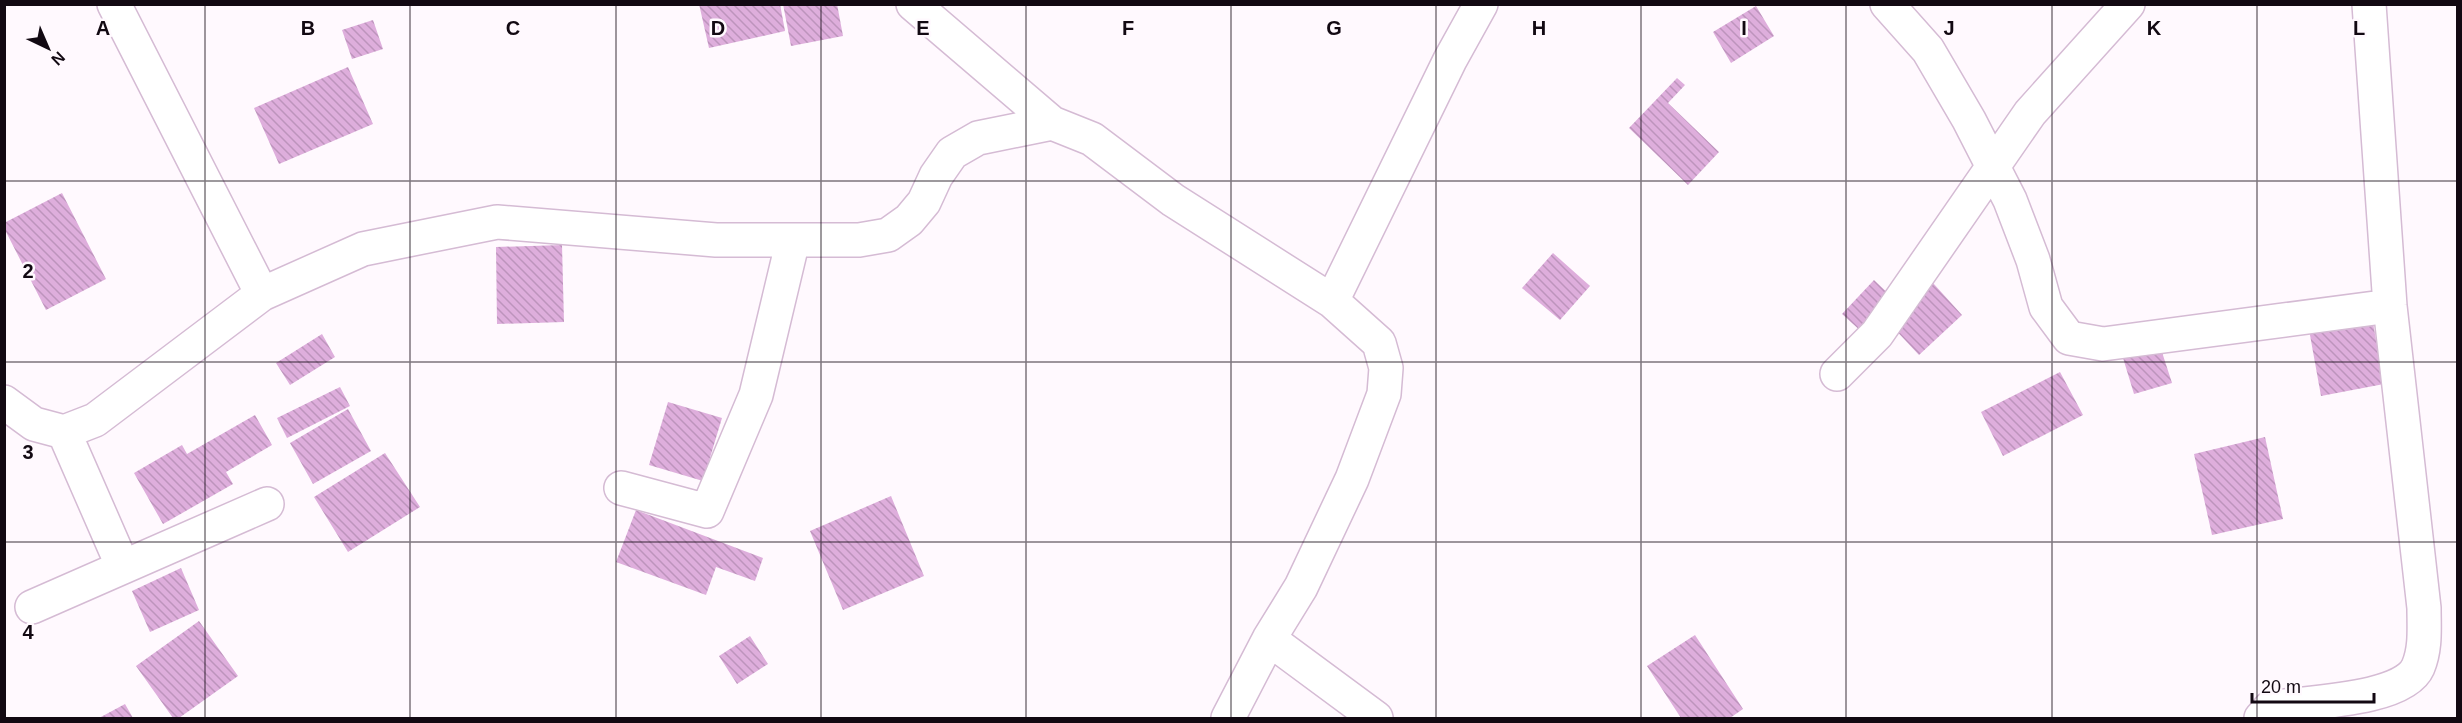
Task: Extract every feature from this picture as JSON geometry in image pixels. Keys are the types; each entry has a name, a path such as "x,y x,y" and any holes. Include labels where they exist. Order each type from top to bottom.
{"street":[{"path":"114,4 262,294"},
{"path":"913,4 1052,123 1092,139 1173,200 1332,301 1379,344 1386,368 1384,394 1352,479 1301,587 1269,639 1228,718"},
{"path":"1332,301 1450,60 1480,4"},
{"path":"1887,4 1928,50 1969,120 2010,200 2046,307 2069,338 2103,344 2390,306"},
{"path":"1837,374 1877,334 2030,113 2128,4"},
{"path":"2261,718 2270,708 2383,692 2404,684 2417,670 2424,647 2424,608 2390,306 2369,4"},
{"path":"4,402 34,424 64,432 95,420 262,294 363,249 497,222 716,240 859,240 888,235 909,220 924,202 936,176 952,153 978,138 1052,123"},
{"path":"621,488 707,512 756,395 793,240"},
{"path":"64,432 123,567"},
{"path":"32,607 267,504"},
{"path":"1269,639 1376,718"}],"building":[{"path":"699,4 780,4 785,31 709,48"},
{"path":"783,4 837,4 843,36 791,46"},
{"path":"1756,6 1774,36 1731,63 1713,32"},
{"path":"373,20 383,49 352,59 342,30"},
{"path":"348,67 373,124 279,164 254,108"},
{"path":"1677,78 1685,85 1668,103 1719,152 1688,185 1629,128"},
{"path":"62,193 106,279 46,310 4,228 4,223"},
{"path":"562,245 564,322 497,324 496,247"},
{"path":"1553,253 1590,286 1560,320 1522,288"},
{"path":"1874,280 1896,301 1864,334 1842,314"},
{"path":"1933,283 1962,315 1919,355 1889,323"},
{"path":"2371,312 2384,384 2321,396 2308,324"},
{"path":"322,334 335,357 290,385 276,363"},
{"path":"2160,346 2172,383 2134,394 2123,358"},
{"path":"2060,372 2083,415 2003,456 1981,412"},
{"path":"340,387 350,406 287,438 277,418"},
{"path":"668,402 722,418 703,481 649,465"},
{"path":"348,409 371,451 313,484 290,443"},
{"path":"255,415 272,445 226,472 233,484 163,524 134,473 182,445 187,454"},
{"path":"2265,437 2283,519 2212,535 2194,454"},
{"path":"385,453 420,507 348,552 314,497"},
{"path":"891,496 924,576 843,610 810,531"},
{"path":"636,510 763,558 755,581 716,567 706,595 616,562"},
{"path":"181,568 199,610 150,632 132,591"},
{"path":"199,621 238,676 179,718 173,718 136,666"},
{"path":"1695,635 1743,709 1730,718 1681,718 1647,666"},
{"path":"750,636 768,664 737,684 719,656"},
{"path":"125,704 133,718 99,718"}]}
